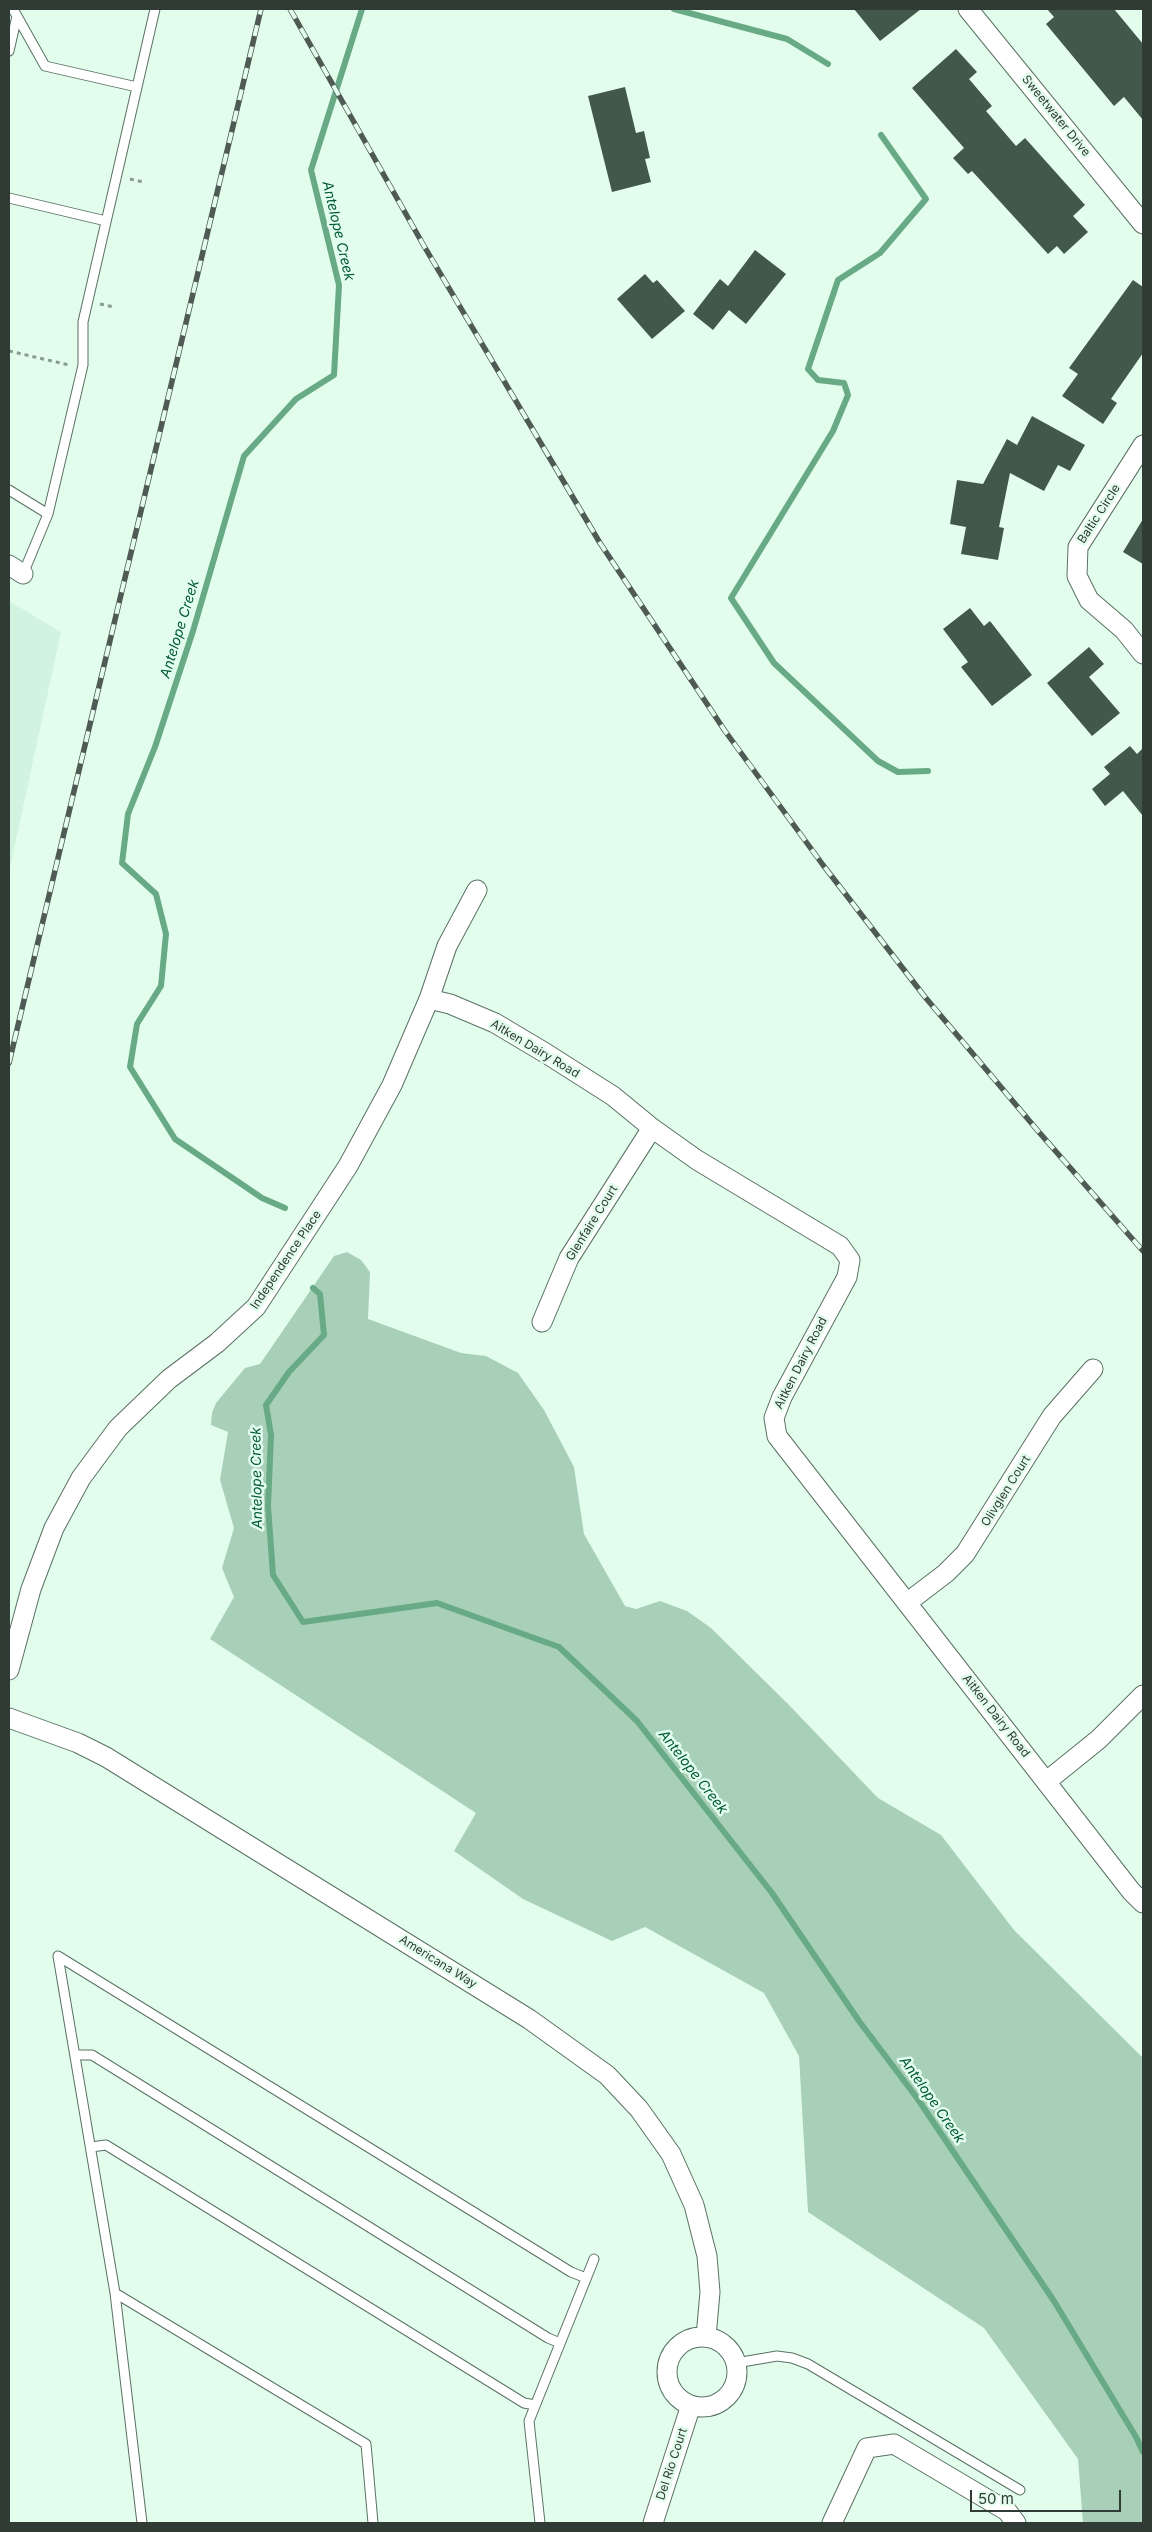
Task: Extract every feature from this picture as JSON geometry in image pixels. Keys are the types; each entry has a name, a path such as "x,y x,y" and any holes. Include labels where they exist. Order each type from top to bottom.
{"street":[{"name":"Sweetwater Drive","path":"968,9 1143,224"},
{"name":"Baltic Circle","path":"1143,445 1078,547 1077,576 1090,600 1124,630 1143,654"},
{"name":"Independence Place","path":"9,1670 32,1589 54,1528 81,1478 118,1428 169,1379 217,1344 256,1307 348,1166 392,1085 429,999 447,946 478,890"},
{"name":"Aitken Dairy Road","path":"429,999 450,1004 495,1023 613,1096 652,1128 697,1160 840,1246 850,1260 847,1277 782,1397 774,1418 777,1436 1131,1891 1143,1903"},
{"name":"Glenfaire Court","path":"542,1322 569,1258 652,1128"},
{"name":"Olivglen Court","path":"908,1602 946,1573 965,1554 1052,1416 1093,1369"},
{"path":"1047,1781 1099,1739 1143,1695"},
{"name":"Americana Way","path":"9,1718 78,1743 106,1757 529,2019 606,2075 639,2108 671,2154 694,2205 707,2261 710,2292 706,2337"},
{"path":"698,2336 719,2341 726,2347 736,2363 735,2382 724,2398 707,2406 691,2405 679,2398 672,2390 667,2370 668,2360 681,2343 698,2336"},
{"name":"Del Rio Court","path":"653,2523 691,2405"},
{"path":"832,2523 867,2448 894,2444 1007,2511 1016,2523"}],"lane":[{"path":"16,570 48,514 83,365 83,322 155,9"},
{"path":"15,13 44,66 137,87"},
{"path":"9,51 15,13"},
{"path":"9,198 106,221"},
{"path":"9,490 48,514"},
{"path":"142,2523 115,2293 58,1956 571,2272 586,2278"},
{"path":"75,2056 92,2055 548,2338 560,2343"},
{"path":"91,2147 106,2145 524,2403 535,2405"},
{"path":"540,2523 529,2421 594,2259"},
{"path":"115,2293 366,2444 373,2523"},
{"path":"736,2363 777,2356 792,2358 808,2364 1020,2490"}],"path":[{"path":"9,351 69,366"}],"shaded area":[{"path":"9,601 61,632 9,872"},
{"path":"347,1252 361,1260 370,1272 368,1319 461,1353 486,1356 518,1373 544,1410 574,1467 584,1534 625,1606 636,1609 660,1601 687,1611 711,1628 789,1705 878,1798 941,1835 1014,1930 1143,2058 1143,2523 1083,2523 1078,2459 984,2328 808,2212 799,2056 764,1993 645,1927 612,1941 523,1899 454,1851 476,1813 210,1639 234,1597 222,1568 234,1528 220,1480 228,1432 211,1425 212,1413 216,1403 245,1368 260,1364 334,1256"}],"building":[{"path":"854,9 921,9 880,41"},
{"path":"1047,9 1114,9 1143,44 1143,120 1124,97 1114,106 1046,24 1054,17"},
{"path":"956,49 977,72 969,79 992,106 986,111 1016,146 1025,138 1085,205 1073,216 1088,232 1064,254 1057,246 1048,254 972,171 968,174 953,158 964,148 912,88"},
{"path":"625,87 636,133 644,131 650,158 645,159 651,182 612,192 588,96"},
{"path":"755,250 786,274 746,324 729,310 713,330 693,314 720,279 728,286"},
{"path":"645,274 653,283 657,280 685,311 652,339 617,299"},
{"path":"1133,280 1143,287 1143,353 1111,399 1117,403 1103,424 1062,396 1078,374 1069,368"},
{"path":"1032,416 1085,445 1070,471 1058,465 1044,491 1010,473 999,527 1004,528 998,560 961,554 966,527 950,524 957,480 983,484 1007,439 1017,445"},
{"path":"1143,519 1143,564 1123,552"},
{"path":"970,608 984,626 990,621 1032,675 992,706 961,667 968,662 943,629"},
{"path":"1089,647 1104,664 1089,677 1120,713 1092,736 1047,683"},
{"path":"1130,746 1137,754 1143,748 1143,816 1123,791 1105,806 1092,789 1110,774 1104,767"}],"waterway":[{"name":"Antelope Creek","path":"285,1208 262,1198 175,1139 130,1067 137,1024 161,986 166,934 156,894 122,863 128,814 155,747 193,631 244,456 296,399 334,375 339,285 311,170 362,9"},
{"path":"674,9 787,39 828,64"},
{"path":"881,135 926,199 880,253 838,280 808,369 818,380 844,383 848,395 833,431 731,598 774,663 878,761 898,772 928,771"},
{"name":"Antelope Creek","path":"313,1288 320,1294 324,1335 289,1372 266,1405 271,1435 268,1506 273,1575 303,1622 437,1603 559,1647 637,1721 772,1893 859,2021 917,2098 1054,2301 1136,2437 1143,2452"}],"railway":[{"path":"9,1063 261,9"},
{"path":"290,9 424,246 600,543 725,731 823,865 925,997 1038,1131 1143,1251"}]}
